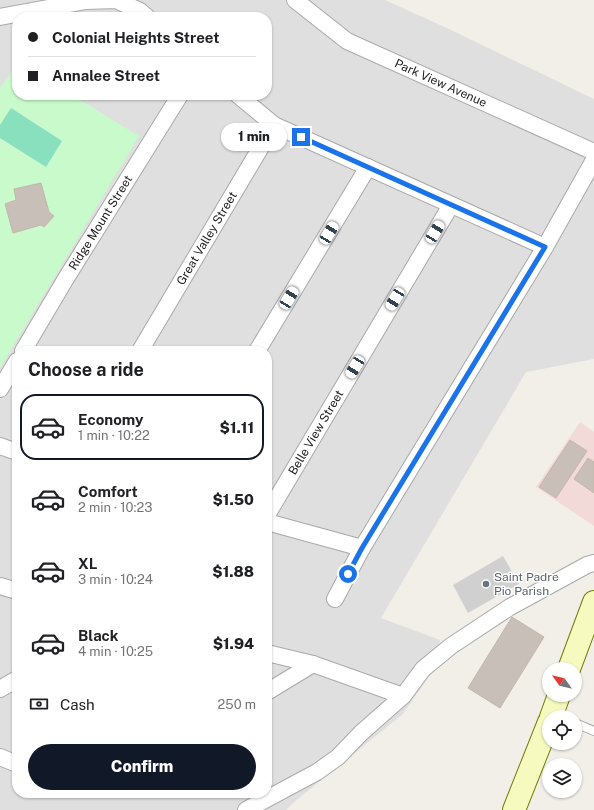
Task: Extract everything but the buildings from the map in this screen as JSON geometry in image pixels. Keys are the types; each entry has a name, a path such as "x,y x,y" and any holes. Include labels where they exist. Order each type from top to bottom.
{"main road":[{"path":"572,662 594,602"},
{"path":"514,810 542,741"}],"street":[{"path":"27,12 86,1 116,0 141,12"},
{"name":"Park View Avenue","path":"295,0 348,41 594,152"},
{"path":"0,17 12,15"},
{"name":"Ridge Mount Street","path":"26,346 65,280 177,100"},
{"path":"244,100 274,125 545,247"},
{"name":"Great Valley Street","path":"143,346 274,125"},
{"path":"335,599 362,548 545,247 594,160"},
{"path":"260,346 368,167"},
{"name":"Belle View Street","path":"272,507 451,205"},
{"path":"0,389 12,369"},
{"path":"0,446 12,450"},
{"path":"272,523 362,548"},
{"path":"272,796 317,772 338,757 361,733 403,696 423,669 451,646 510,607 587,565 594,563"},
{"path":"0,586 12,590"},
{"path":"272,654 313,664 403,696"},
{"path":"272,689 313,664"},
{"path":"0,688 12,682"},
{"path":"0,757 12,762"},
{"path":"246,810 268,798"}],"lane":[{"path":"582,726 594,731"}],"shaded area":[{"path":"0,0 385,0 594,99 594,359 526,372 381,618 440,640 432,672 403,714 286,810 0,810"},
{"path":"580,422 594,432 594,526 536,487"},
{"name":"Saint Padre Pio Parish","path":"503,556 519,584 468,613 453,585"}],"green space":[{"path":"12,72 12,100 80,100 139,136 0,368 0,88"},
{"path":"11,108 62,141 46,167 0,138 0,125"}],"place":[{"name":"Saint Padre Pio Parish","path":"486,584"}],"route":[{"path":"301,137 545,247 362,548 348,574"}]}
